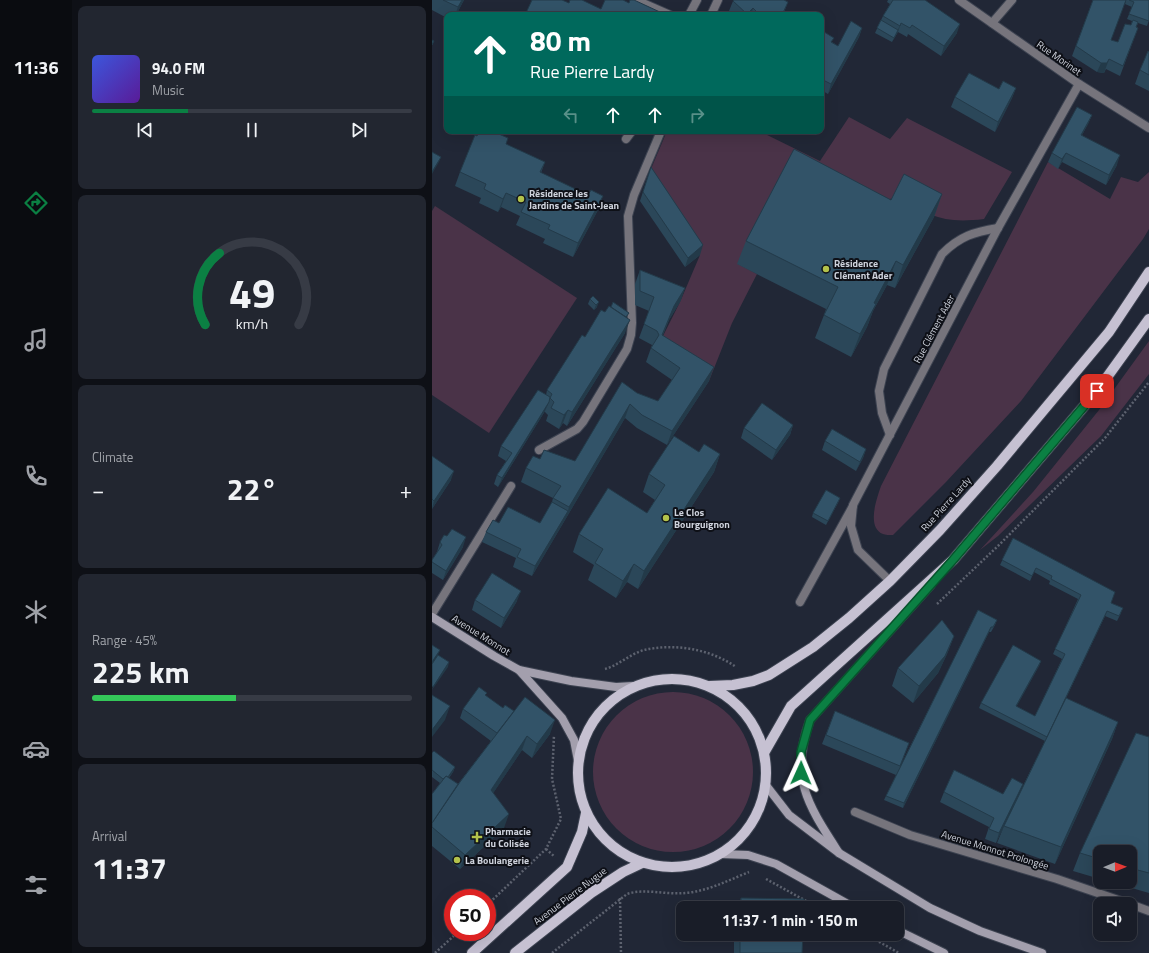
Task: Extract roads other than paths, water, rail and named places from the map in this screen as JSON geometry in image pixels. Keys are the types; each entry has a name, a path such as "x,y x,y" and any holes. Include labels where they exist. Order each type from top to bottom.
{"main road":[{"name":"Rue Pierre Lardy","path":"710,686 733,685 753,681 769,675 813,647 849,618 890,581 940,530 997,466 1109,332 1149,272"},
{"path":"839,853 822,827 805,792 801,773 801,752 810,720 953,560 1097,391 1149,319"},
{"path":"764,753 791,706 953,560"},
{"name":"Avenue Monnot","path":"432,615 494,656 519,670"},
{"path":"519,670 572,681 616,687 633,686 659,679 685,679 710,686 726,695 739,706 751,720 764,753 766,784 759,808 747,830 720,854 709,860 682,867 664,867 642,863 620,852 600,835 586,813 578,788 578,761 574,740 562,718 519,670"},
{"path":"578,761 582,742 590,724 616,696 633,686"},
{"path":"766,784 790,815 839,853 930,908 980,931 1042,953"},
{"name":"Avenue Pierre Nugue","path":"472,953 566,867 582,832 586,813"},
{"path":"720,854 748,855 776,864 842,901"},
{"name":"Avenue Pierre Nugue","path":"515,953 591,893 623,872 642,863"},
{"path":"904,933 944,953"}],"street":[{"path":"636,0 663,12"},
{"path":"691,12 697,0"},
{"path":"712,12 718,0"},
{"name":"Rue Morinet","path":"959,0 1079,84 1149,128"},
{"path":"992,23 1012,0"},
{"name":"Rue Clément Ader","path":"890,581 858,550 851,526 853,505 998,228 1079,84"},
{"path":"626,139 630,134"},
{"path":"539,450 577,429 583,422 627,349 632,329 628,216 634,195 659,134"},
{"path":"890,435 882,413 879,391 884,369 942,254 953,243 973,233 998,228"},
{"path":"432,615 511,486"},
{"path":"800,602 853,505"},
{"name":"Avenue Monnot Prolongée","path":"855,812 910,834 1057,879 1110,897"},
{"name":"Avenue Monnot Prolongée","path":"1137,907 1149,911"}],"place":[{"name":"Résidence les Jardins de Saint-Jean","path":"521,199"},
{"name":"Résidence Clément Ader","path":"826,269"},
{"name":"Le Clos Bourguignon","path":"666,518"},
{"name":"Pharmacie du Colisée","path":"477,837"},
{"name":"La Boulangerie","path":"457,860"}]}
